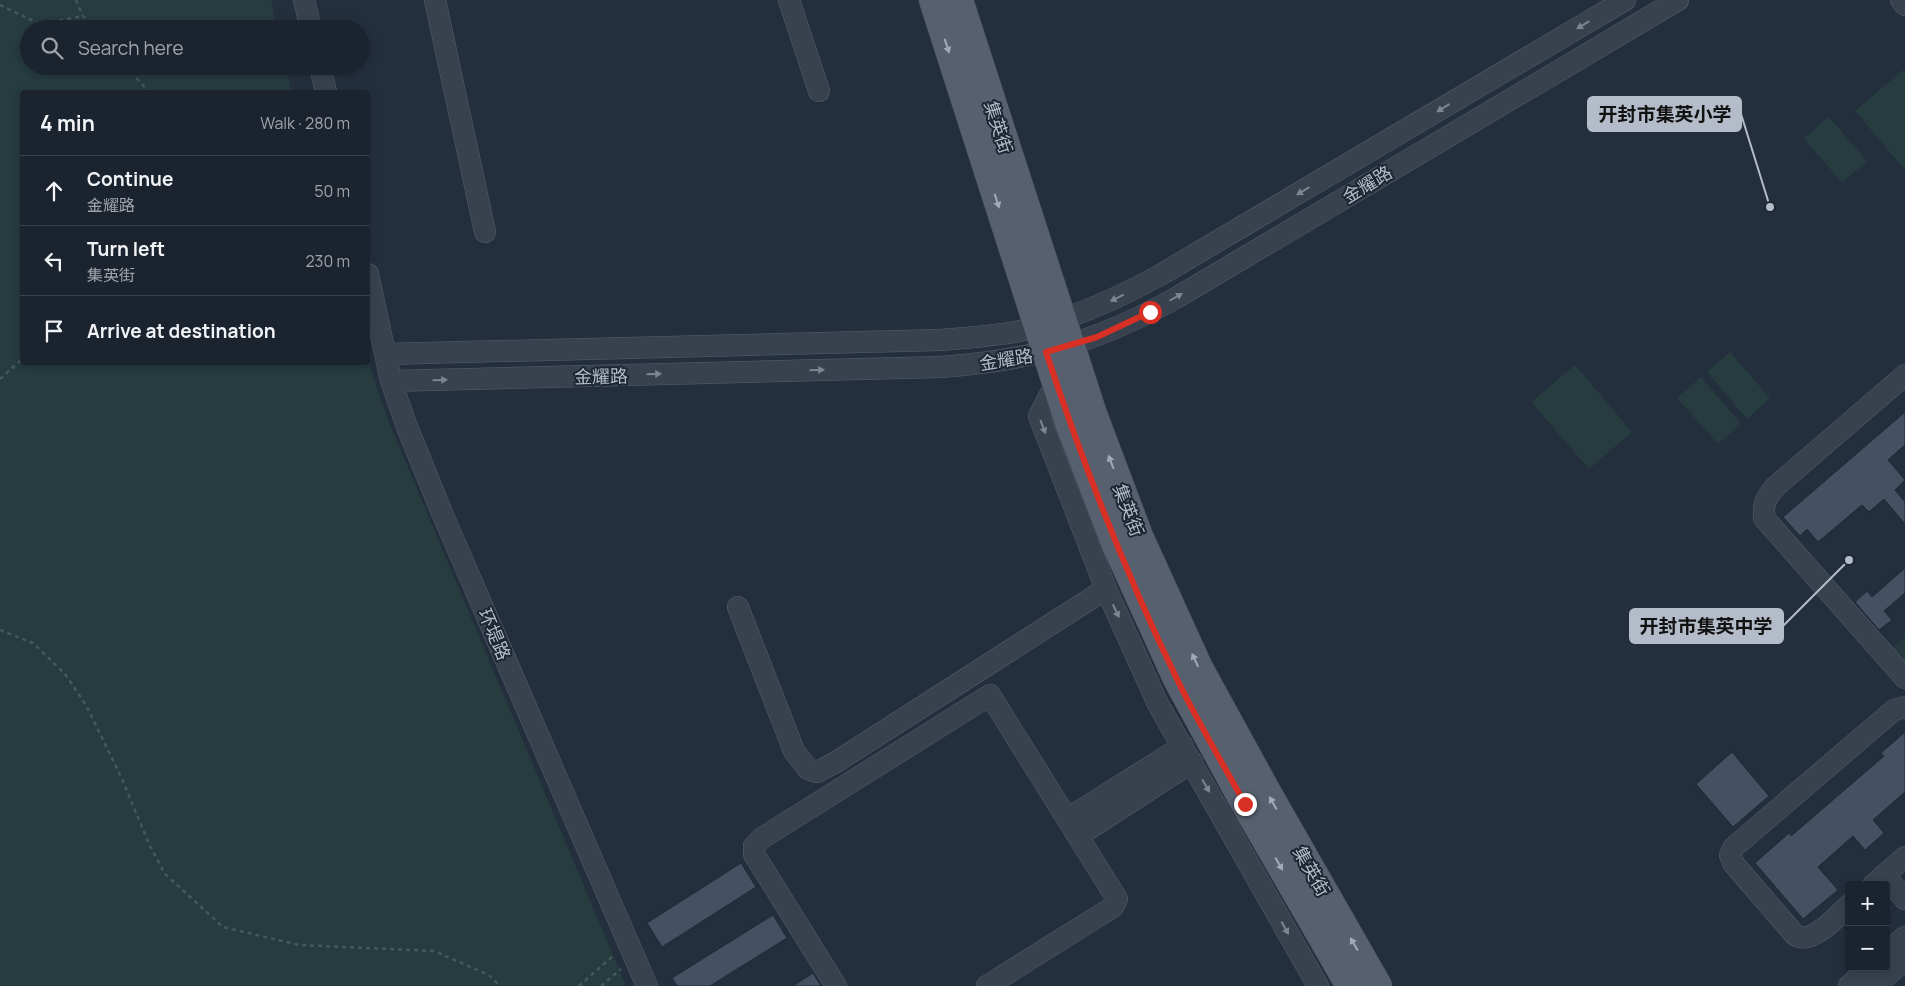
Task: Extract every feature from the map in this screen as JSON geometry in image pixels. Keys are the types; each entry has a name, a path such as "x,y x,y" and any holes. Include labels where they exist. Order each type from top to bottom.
{"main road":[{"name":"集英街","path":"933,0 1050,323"},
{"name":"集英街","path":"959,0 1058,349 1093,414 1139,536 1199,668 1262,784 1378,986"},
{"name":"集英街","path":"1058,349 1056,383 1069,423 1116,545 1177,679 1245,804 1350,986"}],"street":[{"path":"304,0 309,20"},
{"path":"435,0 485,232"},
{"path":"789,0 819,91"},
{"name":"金耀路","path":"384,354 940,340 996,335 1050,323 1108,302 1162,274 1624,0"},
{"name":"金耀路","path":"391,381 941,367 999,362 1058,349 1119,327 1176,298 1678,0"},
{"path":"1901,0 1905,5"},
{"path":"322,75 326,90"},
{"name":"环堤路","path":"370,284 391,381 442,513 647,986"},
{"path":"1905,376 1775,487 1765,500 1763,507 1764,518 1905,678"},
{"path":"1056,383 1039,416 1106,589 1158,704 1318,986"},
{"path":"738,607 794,751 808,769 817,772 836,762 1106,589"},
{"path":"836,986 754,854 754,846 762,838 990,695 1116,898 1113,907 987,986"},
{"path":"1845,909 1816,934 1809,938 1801,939 1795,935 1733,863 1730,855 1734,847 1894,710 1905,707"},
{"path":"1073,828 1187,754"},
{"path":"1905,857 1878,880 1905,899"},
{"path":"1890,950 1905,937"},
{"path":"1875,986 1905,960"},
{"path":"1849,986 1866,971"}],"path":[{"path":"76,0 86,20"},
{"path":"0,5 32,20"},
{"path":"62,20 83,16"},
{"path":"134,75 147,90"},
{"path":"0,379 20,361"},
{"path":"0,630 33,643 66,674 86,705 122,778 150,846 165,874 223,927 299,945 434,951 489,975 500,986"},
{"path":"579,986 632,950"},
{"path":"601,986 632,950"}],"green space":[{"path":"0,0 271,0 275,20 20,20 20,75 288,75 291,90 20,90 20,365 369,365 388,420 626,986 0,986"},
{"path":"1903,70 1905,73 1905,170 1855,111"},
{"path":"1829,117 1867,161 1842,183 1804,138"},
{"path":"1730,352 1770,398 1747,419 1707,372"},
{"path":"1575,365 1632,432 1589,469 1531,402"},
{"path":"1701,377 1741,424 1718,444 1677,398"},
{"path":"1905,637 1905,669 1889,651"}],"building":[{"path":"1905,412 1905,445 1888,460 1905,480 1895,490 1905,502 1905,524 1884,499 1869,512 1862,505 1818,542 1807,529 1800,536 1783,517"},
{"path":"1905,568 1905,593 1884,611 1892,620 1879,630 1855,602 1867,591 1872,597"},
{"path":"1905,732 1905,792 1873,820 1884,833 1865,850 1853,836 1818,867 1838,890 1803,919 1755,863 1789,833 1791,836 1884,756 1881,753"},
{"path":"1732,752 1769,796 1733,827 1696,784"},
{"path":"741,863 756,887 662,947 647,923"},
{"path":"773,915 787,938 710,986 677,986 672,978"},
{"path":"813,973 821,986 793,986"}],"place":[{"name":"开封市集英小学","path":"1770,207"},
{"name":"开封市集英中学","path":"1849,560"}],"route":[{"path":"1150,312 1097,337 1046,352 1069,423 1116,545 1141,603 1177,679 1245,804"}]}
